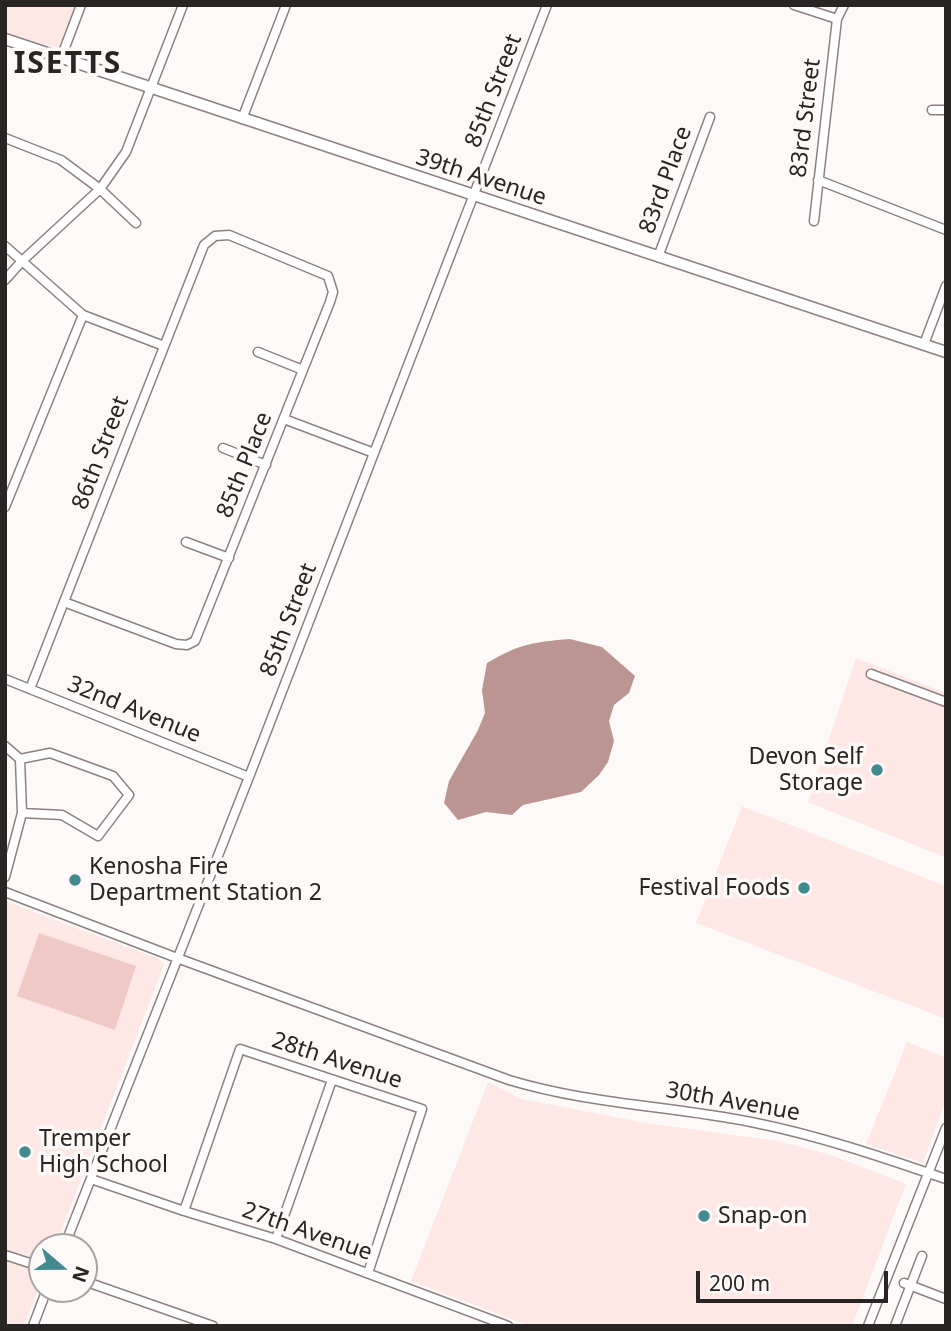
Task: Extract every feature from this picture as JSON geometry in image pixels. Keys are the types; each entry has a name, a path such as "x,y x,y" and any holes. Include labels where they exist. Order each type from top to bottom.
{"main road":[{"name":"39th Avenue","path":"5,39 946,352"}],"street":[{"path":"61,58 81,5"},
{"path":"5,280 100,189 126,152 183,5"},
{"path":"242,119 286,5"},
{"name":"85th Street","path":"70,1233 547,5"},
{"path":"794,5 837,19"},
{"name":"83rd Street","path":"814,221 837,19 844,5"},
{"path":"932,110 946,110"},
{"name":"83rd Place","path":"658,257 710,117"},
{"path":"5,138 61,160 100,189 136,223"},
{"path":"818,180 946,230"},
{"name":"86th Street","path":"30,689 204,244 215,236 229,235 322,272 332,282"},
{"path":"5,246 83,315 164,346"},
{"name":"85th Place","path":"64,602 176,644 187,645 195,641 330,302 332,282"},
{"path":"924,344 946,286"},
{"path":"5,507 8,491 83,315"},
{"path":"258,352 303,370"},
{"path":"284,419 374,453"},
{"path":"223,448 266,465"},
{"path":"186,542 229,558"},
{"path":"870,674 946,702"},
{"name":"32nd Avenue","path":"5,679 249,777"},
{"path":"5,746 20,759 22,813 5,877"},
{"path":"20,759 50,753 113,776 129,795 98,836 62,815 22,813"},
{"name":"30th Avenue","path":"5,892 177,958 548,1092 749,1121 799,1132 946,1179"},
{"name":"28th Avenue","path":"184,1211 240,1049 422,1109 368,1273"},
{"path":"276,1239 332,1080"},
{"path":"868,1326 946,1128"},
{"name":"27th Avenue","path":"91,1179 276,1239 508,1326"},
{"path":"5,1255 28,1262"},
{"path":"895,1326 907,1284 922,1255"},
{"path":"907,1284 946,1299"},
{"path":"98,1286 213,1326"},
{"path":"33,1326 42,1303"}],"shaded area":[{"path":"5,5 78,5 64,42 58,48 5,32"},
{"path":"570,639 602,647 635,676 629,693 614,705 609,721 614,741 608,762 581,792 523,805 512,815 486,812 458,820 444,803 449,781 485,713 482,690 487,663 527,645"},
{"path":"856,658 946,693 946,858 808,802"},
{"path":"742,806 946,886 946,1019 696,923"},
{"path":"5,901 159,959 164,965 60,1233 28,1233 28,1303 33,1303 24,1326 5,1326"},
{"path":"39,933 136,966 115,1030 17,996"},
{"path":"907,1042 946,1058 946,1100 923,1163 866,1144"},
{"path":"488,1082 522,1099 646,1123 778,1141 831,1155 906,1184 852,1326 530,1326 411,1281"}],"place":[{"name":"Devon Self Storage","path":"877,770"},
{"name":"Kenosha Fire Department Station 2","path":"75,880"},
{"name":"Festival Foods","path":"804,888"},
{"name":"Tremper High School","path":"25,1152"},
{"name":"Snap-on","path":"704,1216"}],"district":[{"name":"ISETTS","path":"68,64"}]}
